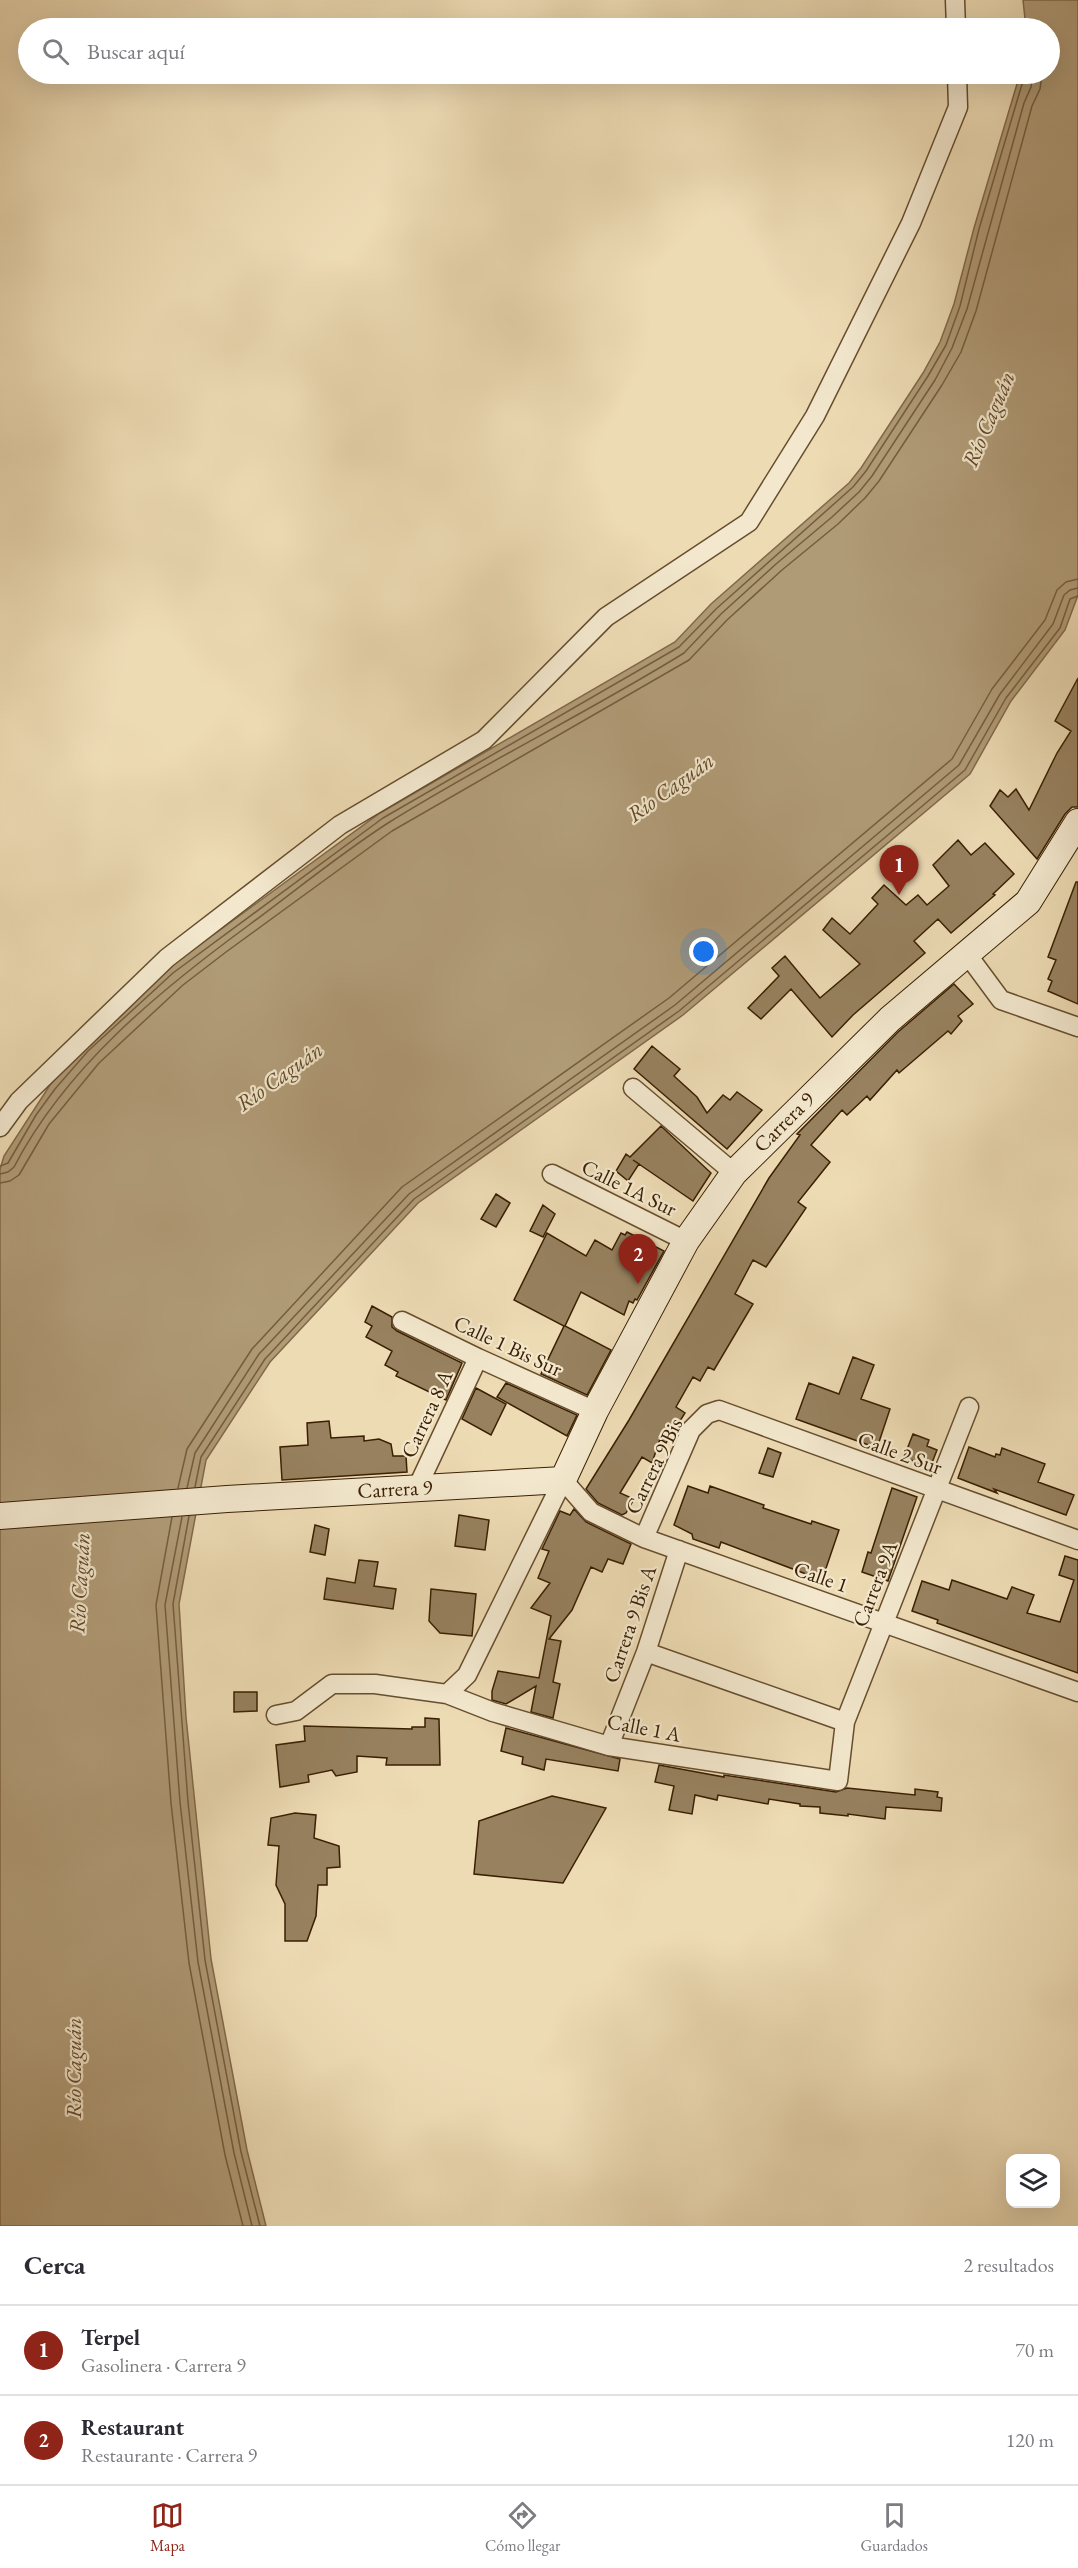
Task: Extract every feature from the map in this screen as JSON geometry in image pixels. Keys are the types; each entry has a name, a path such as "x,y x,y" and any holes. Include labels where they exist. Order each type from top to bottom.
{"main road":[{"name":"Carrera 9","path":"0,1516 226,1499 563,1480 595,1411 686,1241 734,1173 890,1019 1028,902 1078,822"}],"street":[{"path":"955,0 956,18"},
{"path":"0,1126 19,1101 167,958 340,825 484,740 606,617 748,522 815,416 911,223 958,107 957,84"},
{"path":"968,954 1001,1000 1078,1027"},
{"path":"633,1088 734,1173"},
{"name":"Calle 1A Sur","path":"552,1174 686,1241"},
{"name":"Calle 1 Bis Sur","path":"402,1321 478,1359 595,1411"},
{"name":"Carrera 8 A","path":"417,1488 478,1359"},
{"name":"Carrera 9A","path":"838,1781 845,1722 969,1407"},
{"name":"Calle 2 Sur","path":"706,1414 719,1410 936,1491 1078,1540"},
{"name":"Carrera 9 Bis","path":"644,1538 691,1430 706,1414"},
{"name":"Calle 1","path":"563,1480 591,1512 644,1538 1078,1692"},
{"name":"Carrera 9","path":"447,1694 467,1675 563,1480"},
{"name":"Carrera 9 Bis A","path":"609,1746 646,1652 679,1550"},
{"path":"646,1652 845,1722"},
{"name":"Calle 1 A","path":"276,1716 296,1711 332,1684 375,1684 447,1694 493,1712 609,1746 838,1781"}],"water":[{"name":"Río Caguán","path":"1023,0 1078,0 1078,595 1065,630 1011,701 970,774 683,1015 418,1203 270,1362 206,1460 179,1604 186,1717 211,1959 247,2150 266,2226 0,2226 0,1169 4,1156 50,1085 84,1047 168,968 380,813 675,642 711,604 849,483 923,373 940,342 954,304 1017,84 1060,84 1060,18 1025,18"}],"building":[{"path":"1078,678 1078,807 1072,807 1065,814 1037,859 990,806 1000,790 1008,797 1016,789 1029,810 1057,753 1071,731 1055,721"},
{"path":"958,840 971,855 985,843 1014,874 993,894 995,895 951,933 938,919 914,941 925,953 853,1015 832,1037 791,989 761,1019 748,1008 779,976 772,968 785,956 820,998 860,964 823,930 832,918 850,934 878,904 872,898 884,885 906,905 918,895 927,905 949,886 933,865"},
{"path":"1076,882 1078,882 1078,1004 1048,991 1052,981 1048,979 1056,960 1048,957"},
{"path":"954,984 973,1004 958,1016 962,1021 951,1034 948,1031 899,1073 897,1070 870,1100 867,1096 847,1115 842,1110 811,1145 830,1162 798,1202 806,1208 766,1267 753,1260 735,1294 753,1304 714,1370 708,1367 700,1381 693,1377 676,1407 685,1413 666,1443 660,1439 652,1463 642,1457 620,1493 634,1499 626,1513 622,1515 598,1503 586,1489 629,1420 769,1178 800,1135 797,1134 898,1032"},
{"path":"652,1046 680,1069 674,1076 697,1097 707,1113 723,1095 730,1100 737,1092 762,1110 727,1149 634,1069"},
{"path":"661,1126 711,1173 693,1201 639,1164 628,1181 616,1171 626,1154 630,1157"},
{"path":"496,1194 510,1203 496,1227 481,1219"},
{"path":"543,1205 555,1214 543,1237 530,1231"},
{"path":"627,1232 664,1251 637,1300 635,1299 633,1303 629,1301 624,1315 581,1292 565,1326 611,1350 587,1395 541,1374 564,1326 514,1300 547,1233 586,1256 595,1240 612,1250 621,1233 625,1235"},
{"path":"372,1306 392,1317 392,1327 397,1331 462,1363 446,1400 396,1376 398,1372 385,1365 392,1351 366,1337 372,1326 365,1322"},
{"path":"853,1357 874,1365 861,1399 890,1409 877,1448 796,1419 809,1383 839,1394"},
{"path":"506,1383 577,1415 567,1436 497,1397"},
{"path":"476,1388 506,1404 491,1435 462,1419"},
{"path":"329,1421 331,1438 364,1436 364,1441 379,1439 391,1444 393,1456 406,1456 407,1472 282,1480 280,1447 308,1445 307,1423"},
{"path":"913,1434 929,1440 927,1446 937,1450 930,1468 904,1457"},
{"path":"969,1447 995,1457 996,1454 1000,1455 1002,1448 1045,1464 1038,1482 1074,1495 1066,1515 958,1478"},
{"path":"768,1448 781,1453 773,1477 759,1473"},
{"path":"688,1486 708,1493 710,1486 764,1505 763,1508 811,1524 812,1521 839,1530 822,1580 721,1542 719,1548 693,1539 692,1534 674,1525"},
{"path":"892,1488 917,1497 888,1581 862,1572 868,1552 871,1553"},
{"path":"574,1509 586,1522 631,1544 623,1564 608,1559 602,1572 591,1567 572,1610 549,1639 561,1641 553,1682 560,1684 553,1718 531,1712 536,1686 506,1704 492,1700 492,1691 498,1671 539,1678 551,1616 531,1608 550,1583 538,1578 549,1551 542,1549 560,1511 570,1515"},
{"path":"459,1515 489,1520 485,1550 455,1546"},
{"path":"315,1525 329,1529 325,1555 310,1552"},
{"path":"1065,1556 1078,1560 1078,1673 937,1623 938,1620 912,1611 922,1581 949,1590 952,1580 1007,1599 1012,1587 1034,1595 1027,1613 1060,1622 1074,1580 1059,1575"},
{"path":"359,1560 378,1562 374,1586 396,1589 393,1609 324,1599 327,1578 355,1583"},
{"path":"431,1589 476,1594 472,1636 440,1633 429,1621"},
{"path":"234,1692 257,1692 257,1711 234,1712"},
{"path":"425,1718 439,1719 440,1765 386,1765 387,1758 357,1756 357,1772 336,1776 332,1770 308,1775 309,1782 280,1787 276,1745 305,1741 304,1726 412,1729 412,1727 425,1727"},
{"path":"506,1728 620,1759 618,1771 546,1759 544,1770 522,1764 523,1757 501,1751"},
{"path":"659,1765 724,1777 724,1775 836,1792 847,1788 915,1795 915,1789 938,1792 937,1797 942,1798 941,1811 886,1807 885,1819 820,1813 820,1807 800,1806 800,1804 769,1799 768,1804 718,1795 717,1800 695,1795 692,1814 669,1810 674,1786 655,1782"},
{"path":"552,1796 606,1808 563,1883 474,1874 479,1821"},
{"path":"295,1813 316,1815 314,1838 339,1846 340,1867 327,1868 327,1885 318,1885 316,1916 307,1941 285,1941 285,1904 276,1885 279,1846 268,1845 271,1818"}],"place":[{"name":"Terpel","path":"899,895"},
{"name":"Restaurant","path":"638,1284"}]}
